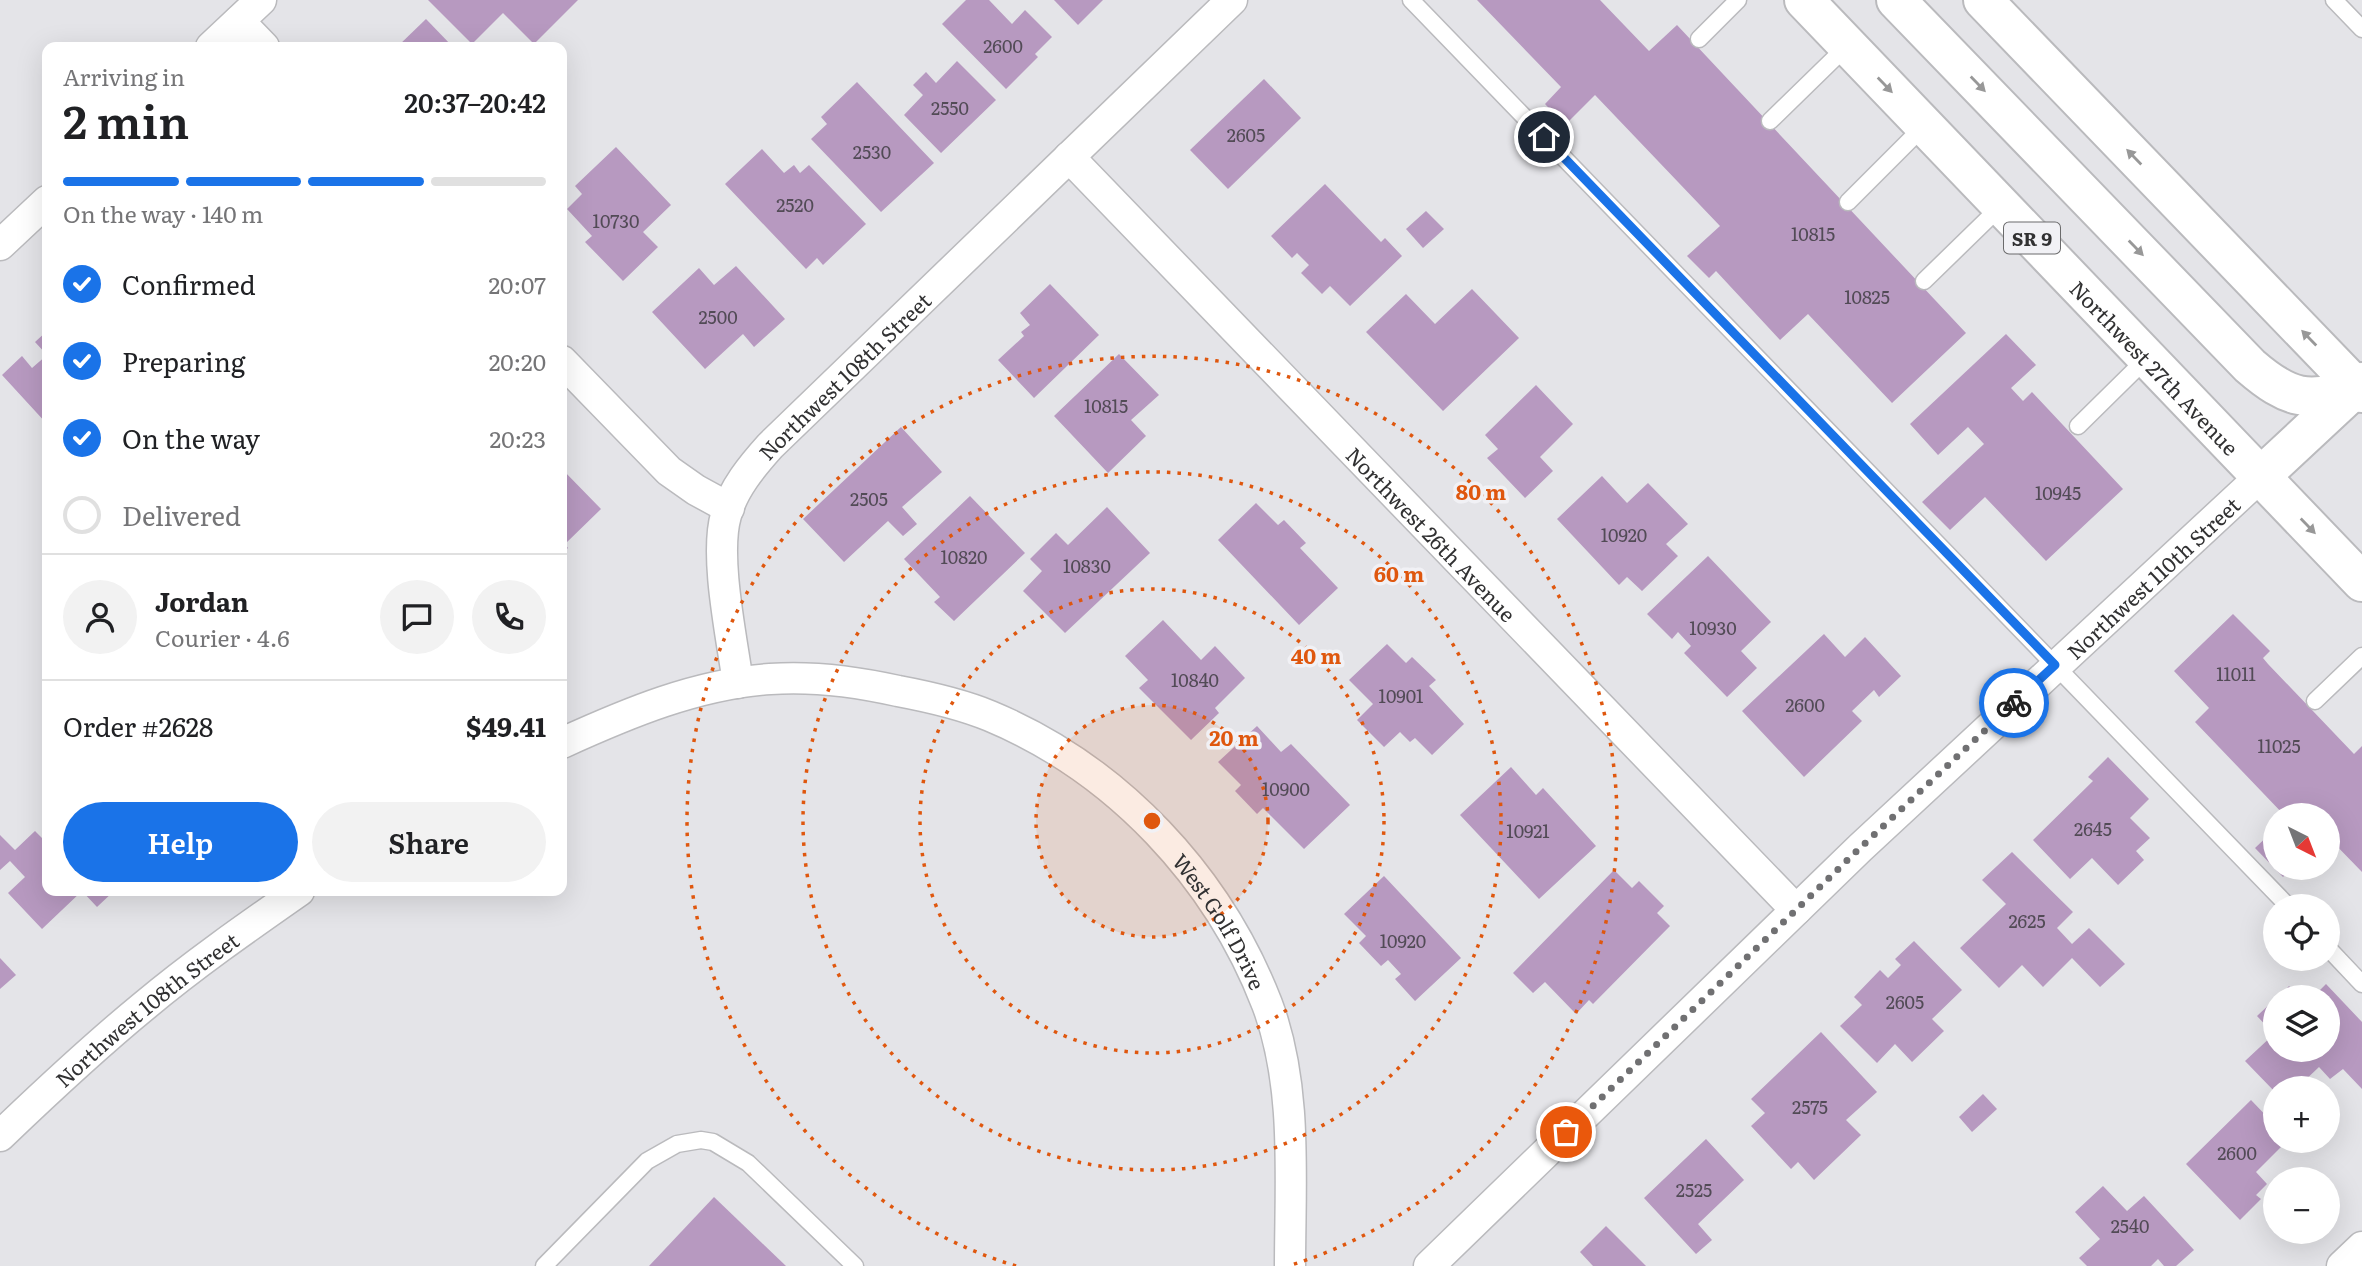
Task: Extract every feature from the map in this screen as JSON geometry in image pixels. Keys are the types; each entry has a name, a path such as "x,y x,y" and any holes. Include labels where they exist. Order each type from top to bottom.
{"main road":[{"name":"Northwest 27th Avenue","path":"1804,0 2362,582"},
{"path":"1896,0 2250,366 2272,385 2300,396 2328,398 2360,388 1983,0"},
{"name":"Northwest 110th Street","path":"2261,476 2360,388"}],"street":[{"path":"216,42 261,0"},
{"name":"Northwest 108th Street","path":"738,683 722,539 729,508 752,467 770,446 1232,0"},
{"path":"239,21 259,42"},
{"name":"Northwest 26th Avenue","path":"1069,157 1796,910"},
{"path":"0,245 42,206"},
{"path":"567,366 669,471 729,508"},
{"name":"Northwest 110th Street","path":"1431,1265 1796,910 2055,665 2261,476"},
{"name":"West Golf Drive","path":"738,683 796,678 879,686 955,704 990,716 1026,733 1093,776 1122,797 1170,845 1204,886 1241,948 1268,1005 1281,1050 1289,1145 1290,1266"},
{"path":"567,741 668,699 738,683"},
{"name":"Northwest 108th Street","path":"0,1136 60,1078 143,1007 203,959 292,896"},
{"path":"2342,1266 2362,1247"}],"lane":[{"path":"1411,0 2276,894"},
{"path":"1699,39 1738,0"},
{"path":"2334,0 2362,29"},
{"path":"1770,121 1847,46"},
{"path":"1847,202 1924,126"},
{"path":"1924,281 2001,205"},
{"path":"2078,426 2147,358"},
{"path":"2315,701 2362,656"},
{"path":"2340,961 2362,984"},
{"path":"544,1266 655,1154 677,1144 701,1140 713,1142 748,1163 855,1266"}],"building":[{"path":"428,0 578,0 536,42 532,42 503,13 474,42 470,42"},
{"path":"966,0 989,0 1012,24 1025,10 1052,37 1035,54 1038,57 1006,89 942,24"},
{"path":"1054,0 1103,0 1078,25"},
{"path":"1477,0 1600,0 1649,51 1677,25 1966,333 1892,403 1808,314 1780,340 1716,271 1709,278 1687,256 1720,226 1595,95 1565,125 1545,104 1561,87"},
{"path":"426,19 448,42 402,42"},
{"path":"957,61 996,100 941,153 904,115 923,95 913,85 926,72 936,83"},
{"path":"1264,79 1301,118 1228,189 1190,150"},
{"path":"857,82 934,163 881,212 811,139 827,124 821,117"},
{"path":"616,147 671,205 643,232 658,247 623,281 585,242 592,236 567,209 582,194 575,186"},
{"path":"762,149 784,173 794,165 800,173 809,165 866,224 823,265 817,258 806,269 725,184"},
{"path":"1325,184 1381,242 1385,238 1402,256 1350,306 1330,286 1322,294 1301,273 1309,265 1297,253 1292,258 1271,236"},
{"path":"1426,211 1444,229 1423,248 1406,229"},
{"path":"736,266 785,319 754,347 743,334 705,369 652,312 699,268 714,285"},
{"path":"1050,284 1099,335 1034,398 998,360 1024,336 1021,332 1030,325 1020,313"},
{"path":"1472,289 1519,338 1443,411 1366,332 1406,294 1435,324"},
{"path":"2006,334 2036,365 2011,388 2023,401 2032,392 2123,489 2046,561 1985,497 1950,530 1922,502 1984,444 1968,427 1938,455 1910,424"},
{"path":"42,336 42,350 35,342"},
{"path":"1119,354 1159,395 1131,420 1146,436 1108,473 1054,416"},
{"path":"22,356 32,368 42,359 42,419 2,375"},
{"path":"1536,385 1573,424 1540,457 1553,471 1525,498 1487,458 1498,449 1485,435"},
{"path":"901,427 942,472 902,507 917,524 903,536 888,521 844,562 803,519"},
{"path":"567,474 601,509 567,542"},
{"path":"1602,476 1627,503 1648,483 1688,524 1666,544 1678,556 1642,591 1627,577 1619,585 1557,519"},
{"path":"970,496 1025,553 954,621 934,602 940,597 904,559"},
{"path":"1256,503 1278,525 1284,520 1306,543 1300,548 1338,588 1299,625 1218,540"},
{"path":"1107,507 1150,553 1065,633 1023,591 1042,571 1030,559 1056,533 1068,545"},
{"path":"1708,556 1771,622 1741,651 1757,668 1727,697 1684,653 1691,646 1678,632 1672,639 1647,614"},
{"path":"2233,614 2270,651 2263,658 2268,664 2354,754 2362,746 2362,872 2340,849 2340,803 2273,803 2195,722 2209,708 2174,671"},
{"path":"1163,620 1201,660 1215,646 1245,678 1215,708 1219,713 1191,740 1139,688 1148,680 1125,656"},
{"path":"1824,634 1845,657 1865,637 1901,676 1879,697 1874,690 1852,711 1862,721 1804,777 1742,711"},
{"path":"1387,644 1406,663 1412,657 1436,680 1429,686 1464,724 1432,755 1415,738 1410,742 1400,732 1384,747 1357,720 1373,704 1349,680"},
{"path":"1257,726 1281,752 1291,744 1350,805 1304,849 1263,808 1257,814 1235,791 1241,785 1218,762"},
{"path":"2108,757 2149,799 2130,818 2150,838 2136,851 2144,860 2118,885 2092,858 2070,879 2033,840 2093,781 2088,777"},
{"path":"1511,767 1536,795 1543,788 1596,846 1539,899 1460,815"},
{"path":"35,831 42,838 42,896 77,896 42,929 8,893 25,877 10,861 0,870 0,835 15,850"},
{"path":"2263,840 2263,856 2255,848"},
{"path":"2012,852 2073,912 2057,928 2072,944 2089,928 2125,964 2100,987 2072,958 2043,987 2022,965 1999,988 1960,948 2006,904 1982,880"},
{"path":"1614,870 1632,888 1639,881 1664,906 1657,913 1670,926 1593,1004 1589,1000 1576,1014 1545,982 1533,993 1513,973"},
{"path":"1384,876 1461,958 1415,1001 1395,979 1401,974 1388,960 1381,966 1359,943 1366,936 1344,914"},
{"path":"87,896 109,896 97,907"},
{"path":"1914,941 1962,990 1932,1019 1944,1031 1912,1062 1895,1044 1877,1063 1840,1026 1862,1005 1854,997 1880,970 1888,978 1901,965 1895,959"},
{"path":"0,958 16,975 0,989"},
{"path":"2340,999 2362,1022 2362,1089 2343,1069 2334,1076 2327,1076 2319,1067 2310,1076 2263,1076 2263,1080 2245,1061 2263,1044 2263,1062 2340,1062"},
{"path":"2263,1010 2263,1022 2257,1016"},
{"path":"1821,1032 1877,1092 1846,1120 1861,1135 1814,1180 1798,1162 1791,1169 1751,1126 1765,1113 1751,1099"},
{"path":"1983,1094 1997,1109 1972,1132 1959,1117"},
{"path":"2251,1100 2263,1112 2263,1153 2275,1153 2256,1172 2263,1180 2263,1188 2256,1195 2261,1199 2240,1220 2186,1164"},
{"path":"1706,1139 1744,1180 1698,1224 1712,1240 1696,1254 1644,1198"},
{"path":"2103,1186 2127,1211 2144,1196 2194,1250 2176,1266 2164,1266 2158,1259 2151,1266 2087,1266 2079,1258 2100,1239 2075,1212"},
{"path":"714,1197 786,1266 649,1266"},
{"path":"1606,1226 1646,1266 1593,1266 1580,1252"}],"way so far":[{"path":"1566,1132 2014,703"}],"route":[{"path":"1544,137 2055,665 2014,703"}]}
